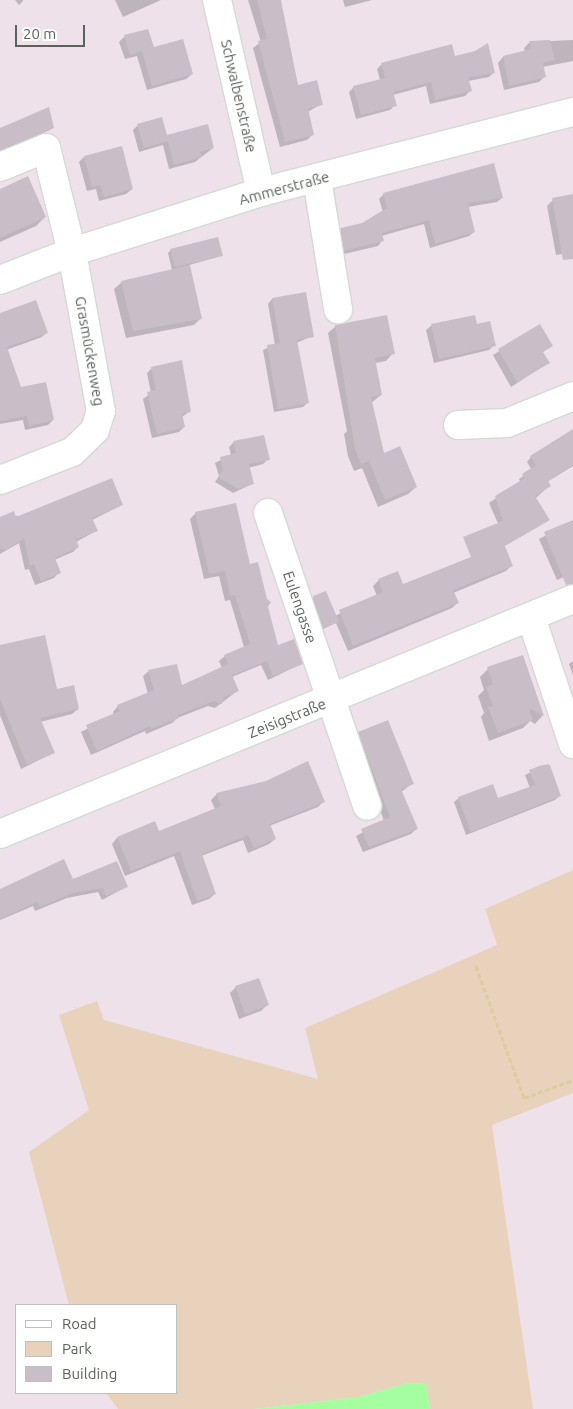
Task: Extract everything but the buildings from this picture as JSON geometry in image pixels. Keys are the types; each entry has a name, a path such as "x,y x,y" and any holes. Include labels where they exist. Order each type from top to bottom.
{"street":[{"name":"Schwalbenstraße","path":"217,0 260,192"},
{"name":"Ammerstraße","path":"0,280 72,252 260,192 317,179 573,112"},
{"name":"Grasmückenweg","path":"0,167 46,148 72,252 101,411 95,430 72,452 0,480"},
{"path":"317,179 338,309"},
{"path":"458,425 507,423 573,396"},
{"name":"Eulengasse","path":"268,513 333,700 366,806"},
{"name":"Zeisigstraße","path":"0,834 333,700 573,599"},
{"path":"531,617 573,744"}],"path":[{"path":"476,966 524,1098 573,1080"}],"green space":[{"path":"573,870 573,1093 492,1125 533,1409 430,1409 426,1384 408,1383 359,1397 253,1409 118,1409 107,1394 178,1394 178,1304 69,1304 29,1152 89,1110 59,1015 97,1001 104,1020 318,1079 305,1028 497,945 485,909"}],"shaded area":[{"path":"408,1383 426,1384 430,1409 253,1409 359,1397"}]}
